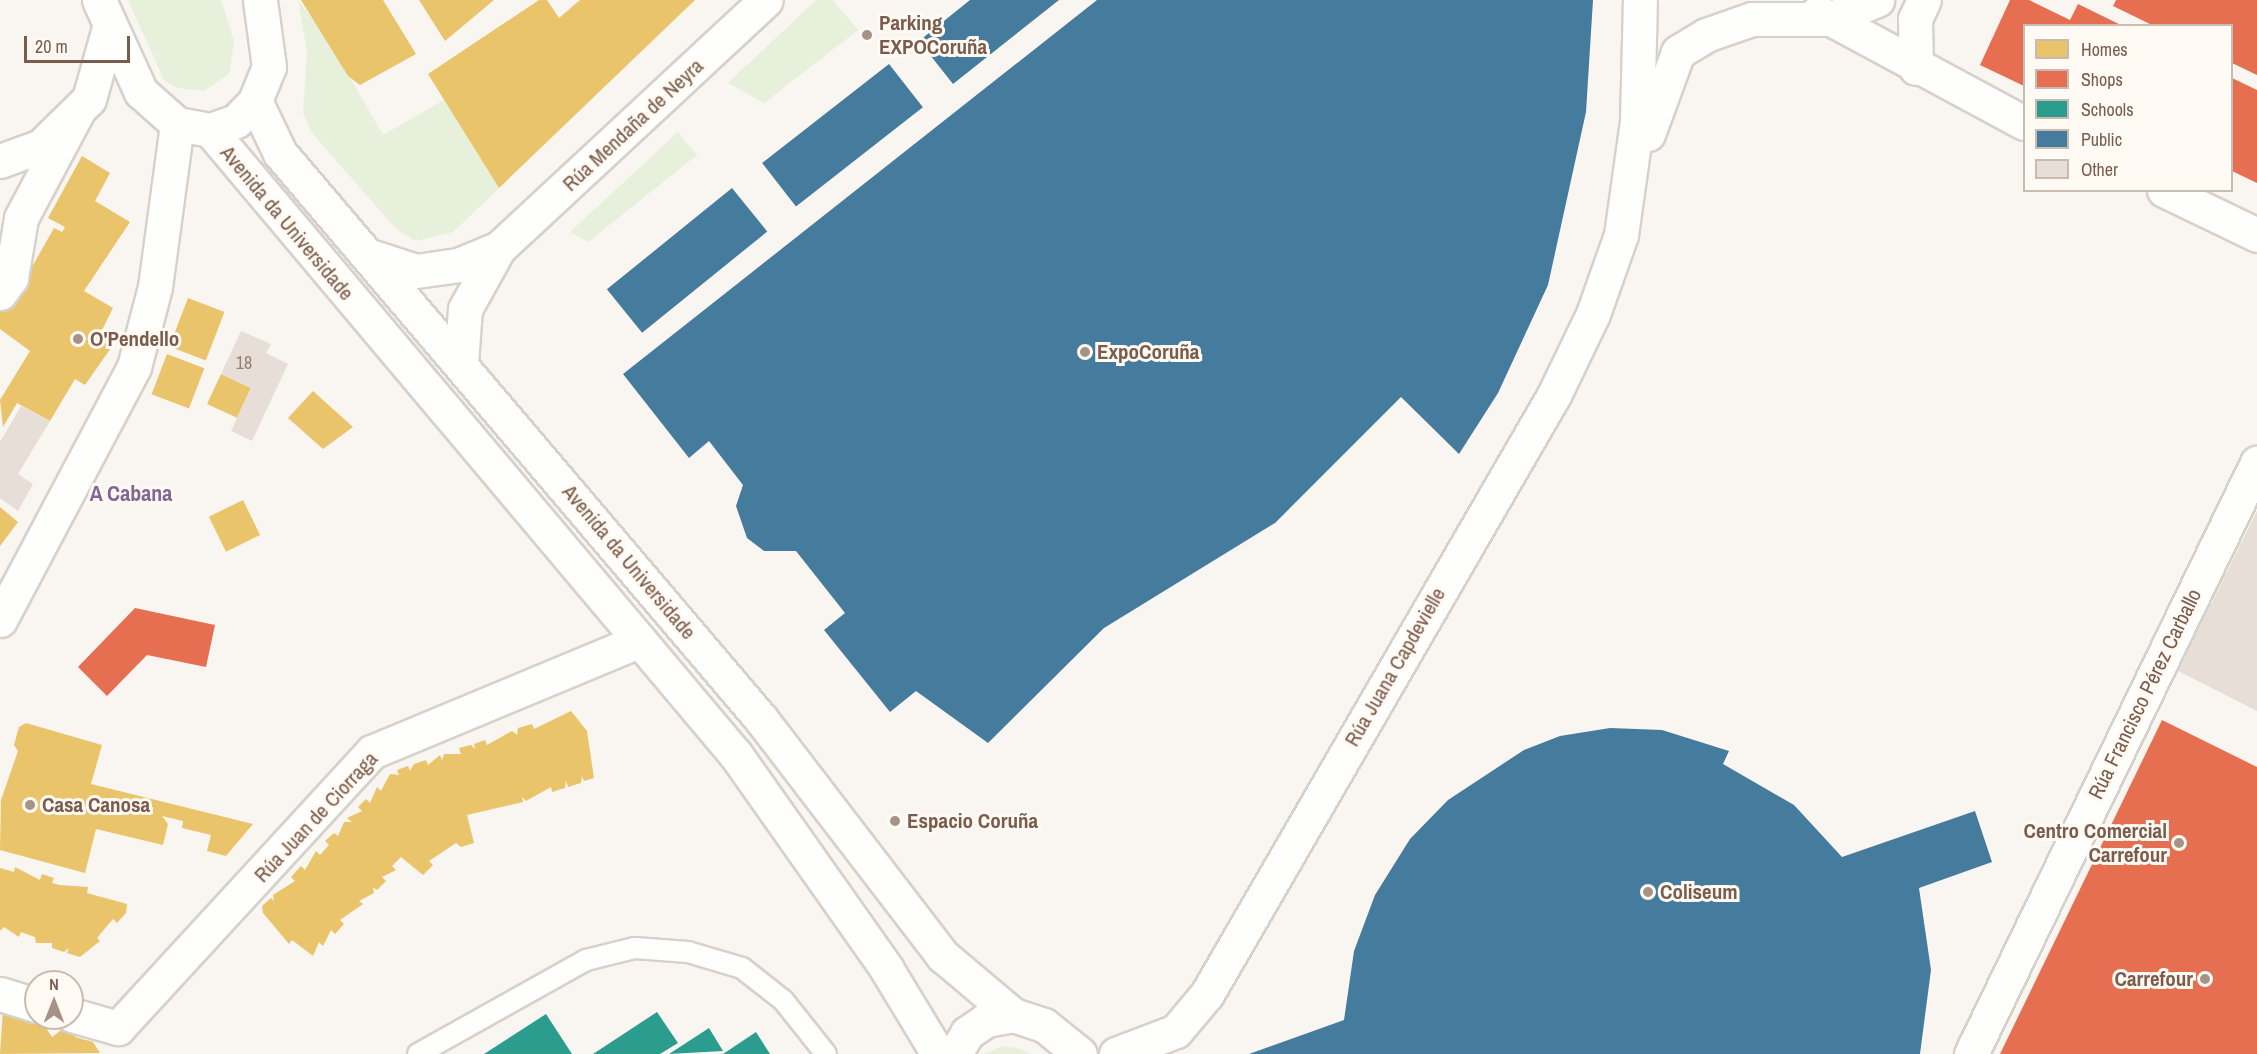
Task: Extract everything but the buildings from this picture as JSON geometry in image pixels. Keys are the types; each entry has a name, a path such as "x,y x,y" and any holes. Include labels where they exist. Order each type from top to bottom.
{"street":[{"path":"104,14 141,92 177,124 210,130 236,121 255,101 269,67 260,0"},
{"name":"Rúa Mendaña de Neyra","path":"461,363 465,309 499,248 766,0"},
{"name":"Rúa Juana Capdevielle","path":"1621,235 1637,121 1640,0"},
{"path":"1801,0 1829,19 1916,68 1945,92 2023,122"},
{"name":"Rúa Juana Capdevielle","path":"1116,1054 1176,1031 1207,994 1554,395 1593,314 1621,235 1661,88 1678,52 1706,35 1752,19 1829,19 1877,0"},
{"path":"1916,68 1915,19 1924,0"},
{"path":"0,293 11,278 21,218 83,105 104,14"},
{"path":"0,160 41,146 83,105 141,92"},
{"name":"Avenida da Universidade","path":"255,101 280,153 461,363 761,719 943,956 1013,1015"},
{"path":"0,620 134,367 157,276 177,124"},
{"name":"Avenida da Universidade","path":"210,130 736,755 886,968 938,1054"},
{"path":"0,172 15,188 21,218"},
{"path":"2168,192 2257,235"},
{"name":"Rúa Mendaña de Neyra","path":"370,256 416,271 458,265 499,248"},
{"name":"Rúa Francisco Pérez Carballo","path":"1971,1054 2257,463"},
{"name":"Rúa Juan de Ciorraga","path":"84,1019 118,1029 372,752 639,641"},
{"path":"0,994 24,1001"},
{"path":"955,1054 967,1033 986,1020 1013,1015 1044,1025 1080,1054"}],"lane":[{"path":"418,1054 586,960 635,948 688,952 742,968 783,1000 826,1054"}],"green space":[{"path":"128,0 221,0 234,41 229,74 204,91 177,88 164,80"},
{"path":"298,0 328,39 383,135 444,100 499,188 453,232 416,241 397,230 312,133 303,113 307,51"},
{"path":"816,0 833,0 858,30 764,103 728,83"},
{"path":"678,132 697,155 588,242 570,232"},
{"path":"1003,1046 1021,1049 1030,1054 985,1054"}],"place":[{"name":"Parking EXPOCoruña","path":"867,35"},
{"name":"O'Pendello","path":"78,339"},
{"name":"ExpoCoruña","path":"1085,352"},
{"name":"Casa Canosa","path":"30,805"},
{"name":"Espacio Coruña","path":"895,821"},
{"name":"Centro Comercial Carrefour","path":"2179,843"},
{"name":"Coliseum","path":"1648,892"},
{"name":"Carrefour","path":"2205,979"}],"district":[{"name":"A Cabana","path":"131,494"}]}
